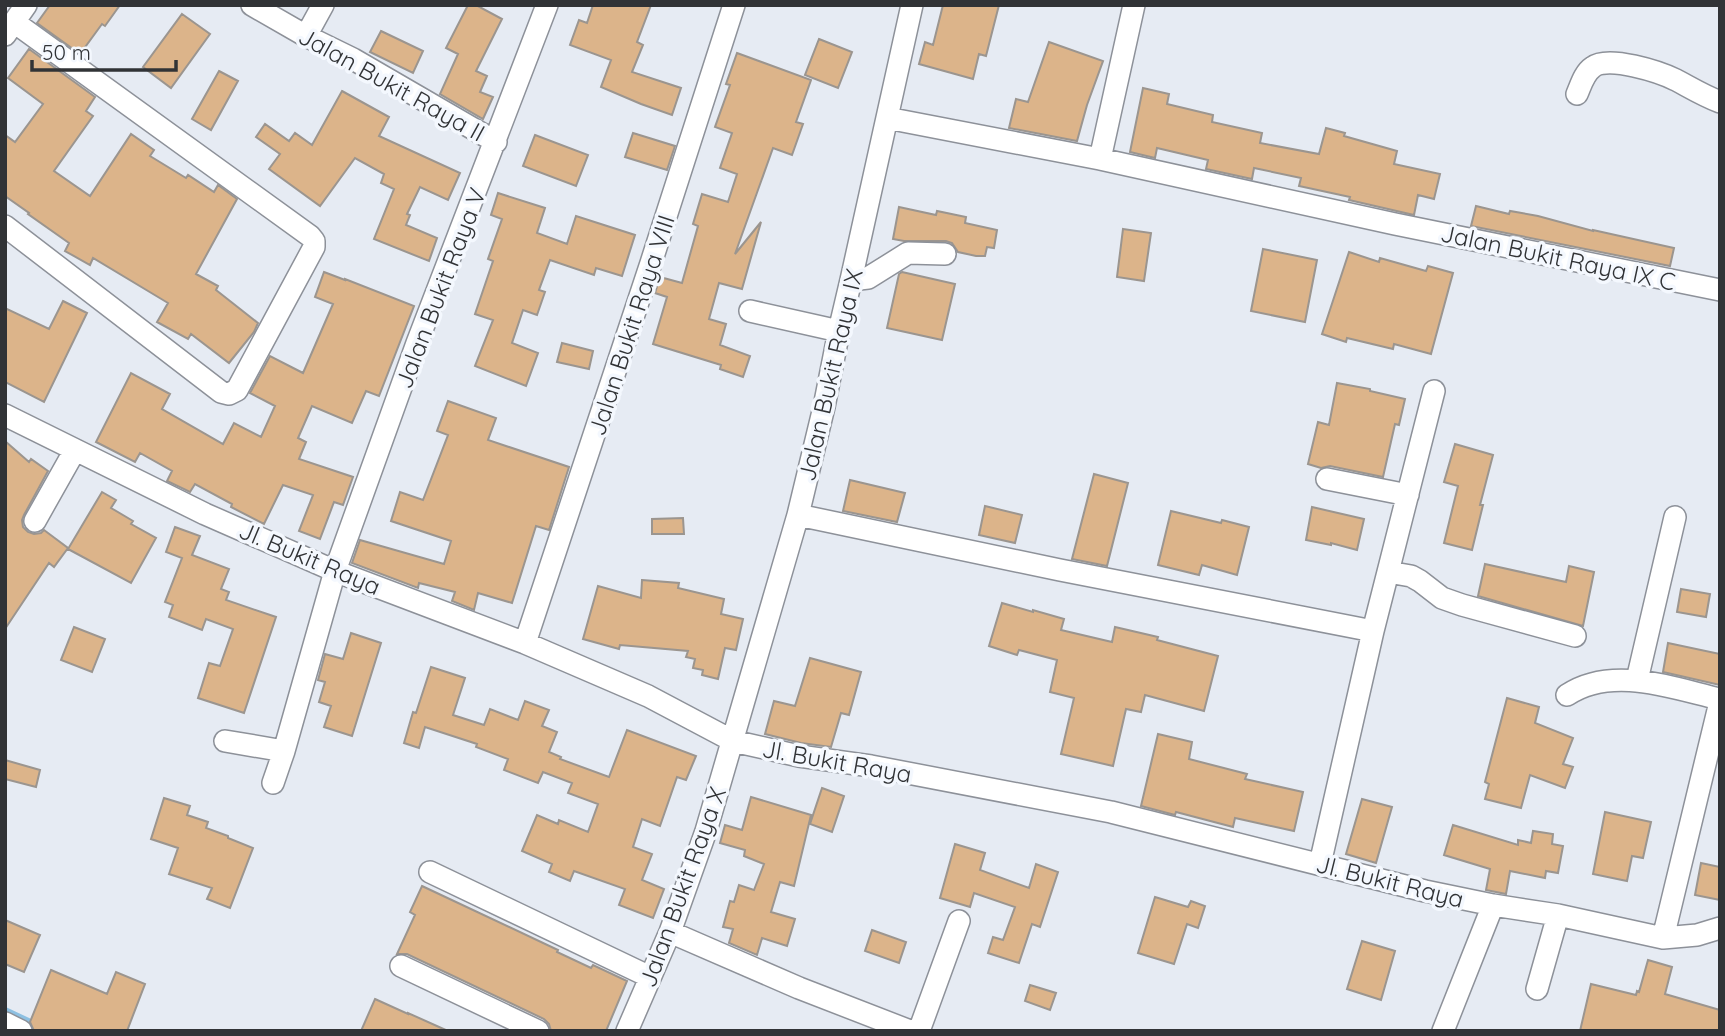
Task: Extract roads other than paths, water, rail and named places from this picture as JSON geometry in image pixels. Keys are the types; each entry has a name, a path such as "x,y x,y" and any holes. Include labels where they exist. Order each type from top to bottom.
{"street":[{"name":"Jalan Bukit Raya II","path":"252,5 353,59 496,142"},
{"path":"306,36 323,5"},
{"name":"Jalan Bukit Raya V","path":"272,783 284,751 335,571 417,343 547,5"},
{"name":"Jalan Bukit Raya VIII","path":"526,643 734,5"},
{"name":"Jalan Bukit Raya IX","path":"733,741 798,515 912,5"},
{"path":"1100,159 1134,5"},
{"path":"5,226 221,391 229,394 237,390 314,247 310,236 15,21"},
{"path":"1577,94 1591,68 1599,63 1612,62 1661,74 1720,102"},
{"name":"Jalan Bukit Raya IX C","path":"887,118 1100,159 1395,224 1720,290"},
{"path":"851,280 868,278 908,253 945,254"},
{"path":"750,311 839,331"},
{"path":"1320,864 1373,631 1434,391"},
{"name":"Jl. Bukit Raya","path":"5,415 205,514 335,571 526,643 648,696 733,741 799,756 872,766 1111,813 1425,891 1558,915 1663,939 1697,935 1720,928"},
{"path":"35,521 75,450"},
{"path":"1327,479 1408,495"},
{"path":"798,515 1060,570 1373,631"},
{"path":"1637,680 1675,517"},
{"path":"1388,572 1411,576 1442,598 1462,605 1575,636"},
{"path":"1567,695 1587,685 1637,680 1720,701 1663,939"},
{"path":"225,741 284,751"},
{"name":"Jalan Bukit Raya X","path":"627,1031 670,932 706,831 733,741"},
{"path":"430,872 650,977"},
{"path":"1443,1031 1493,905"},
{"path":"1537,989 1558,915"},
{"path":"919,1031 959,921"},
{"path":"670,932 799,988 910,1031"},
{"path":"401,966 538,1031"},
{"path":"5,1023 21,1031"}],"waterway":[{"path":"5,1010 37,1025"}]}
